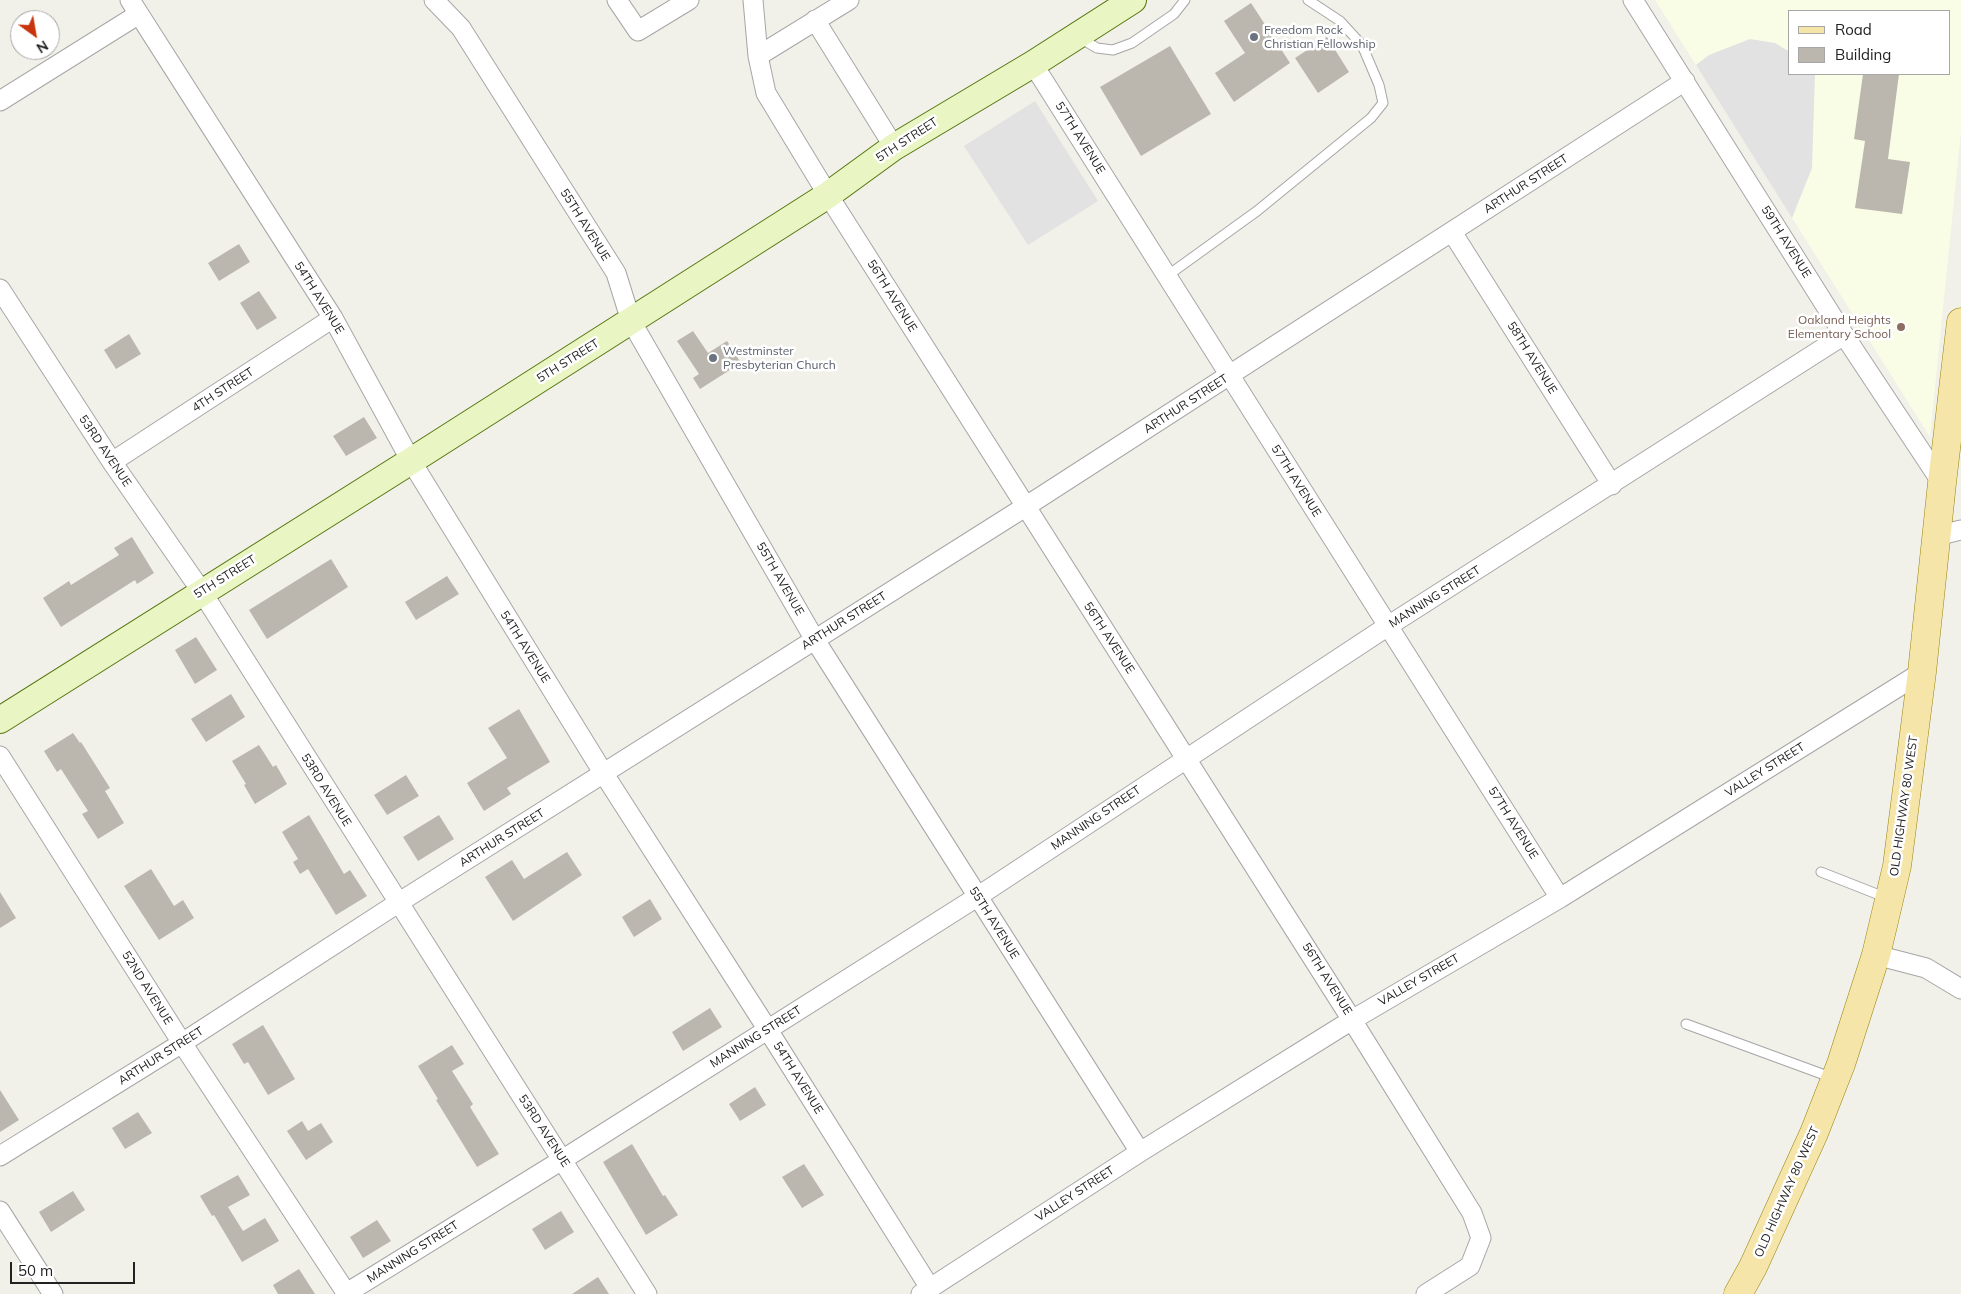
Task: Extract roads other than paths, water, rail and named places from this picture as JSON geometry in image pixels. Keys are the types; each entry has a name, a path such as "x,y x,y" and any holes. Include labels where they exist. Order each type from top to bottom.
{"main road":[{"name":"OLD HIGHWAY 80 WEST","path":"1738,1294 1814,1133 1835,1079 1876,955 1898,866 1922,672 1949,533 1942,483 1961,322"}],"street":[{"name":"55TH AVENUE","path":"434,0 461,28 616,273 631,321 815,640 1140,1152"},
{"path":"617,0 638,31 688,0"},
{"name":"56TH AVENUE","path":"753,0 758,56 766,93 828,195 1352,1020 1472,1213 1481,1238 1470,1266 1426,1294"},
{"path":"758,56 849,0"},
{"name":"5TH STREET","path":"0,720 828,195 894,147 1033,64 1133,0"},
{"name":"59TH AVENUE","path":"1633,0 1844,335 1942,483"},
{"path":"0,101 134,7"},
{"name":"54TH AVENUE","path":"134,7 333,318 411,461 604,774 768,1030 925,1291"},
{"path":"815,20 894,147"},
{"name":"57TH AVENUE","path":"1033,64 1560,898"},
{"name":"ARTHUR STREET","path":"0,1156 182,1043 398,903 1025,507 1685,81"},
{"name":"58TH AVENUE","path":"1452,232 1612,485"},
{"name":"53RD AVENUE","path":"0,290 112,462 202,592 647,1294"},
{"name":"4TH STREET","path":"112,462 333,318"},
{"name":"MANNING STREET","path":"346,1294 562,1160 977,897 1388,626 1612,485 1844,335"},
{"name":"VALLEY STREET","path":"925,1291 1140,1152 1352,1020 1560,898 1922,672"},
{"name":"52ND AVENUE","path":"0,756 182,1043 346,1294"},
{"path":"1876,955 1926,968 1961,989"},
{"path":"0,1211 53,1294"}],"lane":[{"path":"1077,36 1097,48 1113,50 1132,43 1174,14 1185,0"},
{"path":"1167,276 1257,211 1371,118 1382,103 1380,85 1362,45 1340,21 1308,0"},
{"path":"1821,872 1889,899"},
{"path":"1686,1024 1835,1079"}],"place":[{"name":"Freedom Rock Christian Fellowship","path":"1254,37"},
{"name":"Oakland Heights Elementary School","path":"1901,327"},
{"name":"Westminster Presbyterian Church","path":"713,358"}]}
